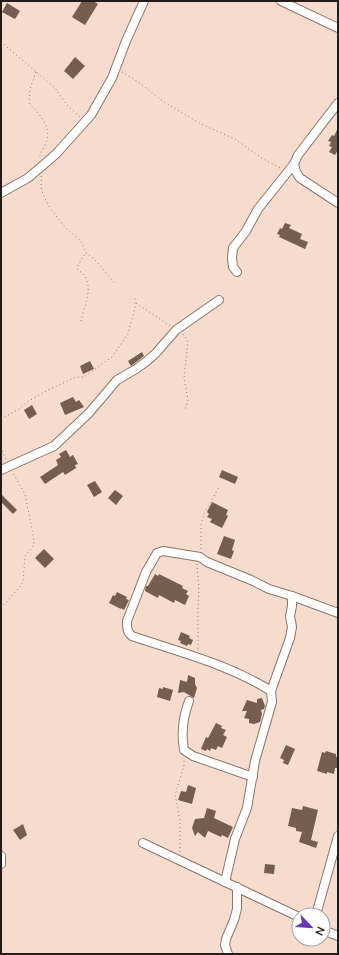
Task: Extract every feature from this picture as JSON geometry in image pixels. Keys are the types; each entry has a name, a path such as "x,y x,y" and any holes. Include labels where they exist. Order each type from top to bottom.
{"street":[{"path":"1,193 23,182 56,154 84,121 91,115 112,78 126,41 144,1"},
{"path":"281,1 338,28"},
{"path":"237,272 233,267 232,258 234,248 246,231 258,209 294,164 298,155 338,103"},
{"path":"294,164 296,172 300,178 338,203"},
{"path":"1,470 54,446 62,440 89,413 117,380 147,361 176,330 219,300"},
{"path":"271,691 257,682 223,666 132,636 127,629 127,621 146,572 157,553 163,551 199,557 207,562 269,589 338,613"},
{"path":"225,882 235,840 248,808 256,761 272,702 271,691 290,638 292,627 290,616 292,596"},
{"path":"292,606 302,600"},
{"path":"189,702 184,714 182,740 184,750 193,756 253,777"},
{"path":"318,907 338,836"},
{"path":"144,843 291,913"},
{"path":"1,856 1,864"},
{"path":"228,954 225,945 237,909 237,887"}],"path":[{"path":"1,42 55,88 66,104 84,121"},
{"path":"116,68 141,84 164,102 201,124 235,139 263,159 287,172"},
{"path":"36,72 30,89 29,103 44,120 48,138 40,154 40,167 41,185 49,208 67,228 79,238 84,245 86,253 91,256 110,280 116,284"},
{"path":"81,320 83,309 87,300 88,286 82,273 77,269 80,260 86,253"},
{"path":"1,419 48,390 76,377 84,377 112,357 128,334 136,303 135,298"},
{"path":"136,303 184,334 188,340 184,378 188,400 185,410"},
{"path":"1,447 9,467 25,494 34,534 34,545 25,556 23,582 1,608"},
{"path":"201,659 198,644 198,606 201,524 204,514 219,487"},
{"path":"180,860 180,820 175,795 184,766 184,750"}],"building":[{"path":"82,1 93,1 98,4 85,25 72,17"},
{"path":"7,3 20,11 15,19 2,12"},
{"path":"75,57 85,66 73,79 64,71"},
{"path":"338,128 338,150 335,155 329,152 332,147 329,146 331,142 328,141 332,135 334,136"},
{"path":"285,223 291,225 289,228 302,234 300,239 308,242 305,249 279,237 280,235 277,234"},
{"path":"142,352 144,356 131,366 128,361"},
{"path":"90,361 94,369 83,374 80,366"},
{"path":"73,397 76,402 79,400 84,407 65,415 60,403"},
{"path":"32,405 37,414 29,419 24,410"},
{"path":"66,450 70,457 73,455 78,464 75,465 76,468 65,475 63,472 45,484 40,477 58,465 56,460 61,457 59,454"},
{"path":"222,470 238,477 235,484 219,477"},
{"path":"95,481 102,492 94,497 87,485"},
{"path":"115,490 123,496 116,505 108,498"},
{"path":"1,494 17,510 13,514 1,502"},
{"path":"212,502 228,510 226,515 228,516 222,528 210,522 212,519 207,517 209,514 207,512"},
{"path":"224,536 235,540 232,550 234,551 231,559 217,554"},
{"path":"44,549 54,559 45,568 35,558"},
{"path":"155,574 158,576 159,574 183,586 182,588 188,591 186,594 189,596 185,605 175,600 174,603 159,595 158,598 145,591 146,586 148,586"},
{"path":"117,592 127,597 126,599 129,600 124,610 109,603 113,595 115,596"},
{"path":"181,632 190,636 189,638 193,640 191,645 188,644 187,646 180,643 181,641 178,640"},
{"path":"188,675 195,678 197,688 194,698 184,692 178,693 180,680 187,682"},
{"path":"163,687 173,690 170,701 157,697 159,688 163,689"},
{"path":"262,698 265,706 264,709 261,710 262,714 260,722 254,724 249,723 249,719 244,718 247,711 242,711 247,700 257,703 257,699"},
{"path":"216,723 222,726 221,728 226,730 223,735 227,737 222,748 218,746 216,750 211,748 210,751 207,749 206,751 201,749 206,737 208,738"},
{"path":"286,745 295,749 288,765 283,763 284,760 280,758"},
{"path":"326,751 336,754 336,757 338,757 338,768 335,768 334,774 327,772 327,774 317,771 322,752 325,753"},
{"path":"188,785 196,788 192,804 178,800 181,791 186,792"},
{"path":"303,806 318,810 311,840 318,842 316,848 299,842 302,832 296,831 296,828 288,826 292,808 302,810"},
{"path":"207,808 216,811 214,818 233,827 228,838 222,835 221,837 208,831 205,838 198,832 195,836 192,828 195,819 204,818"},
{"path":"23,824 27,835 20,840 13,830"},
{"path":"265,864 275,865 274,874 264,873"}]}
